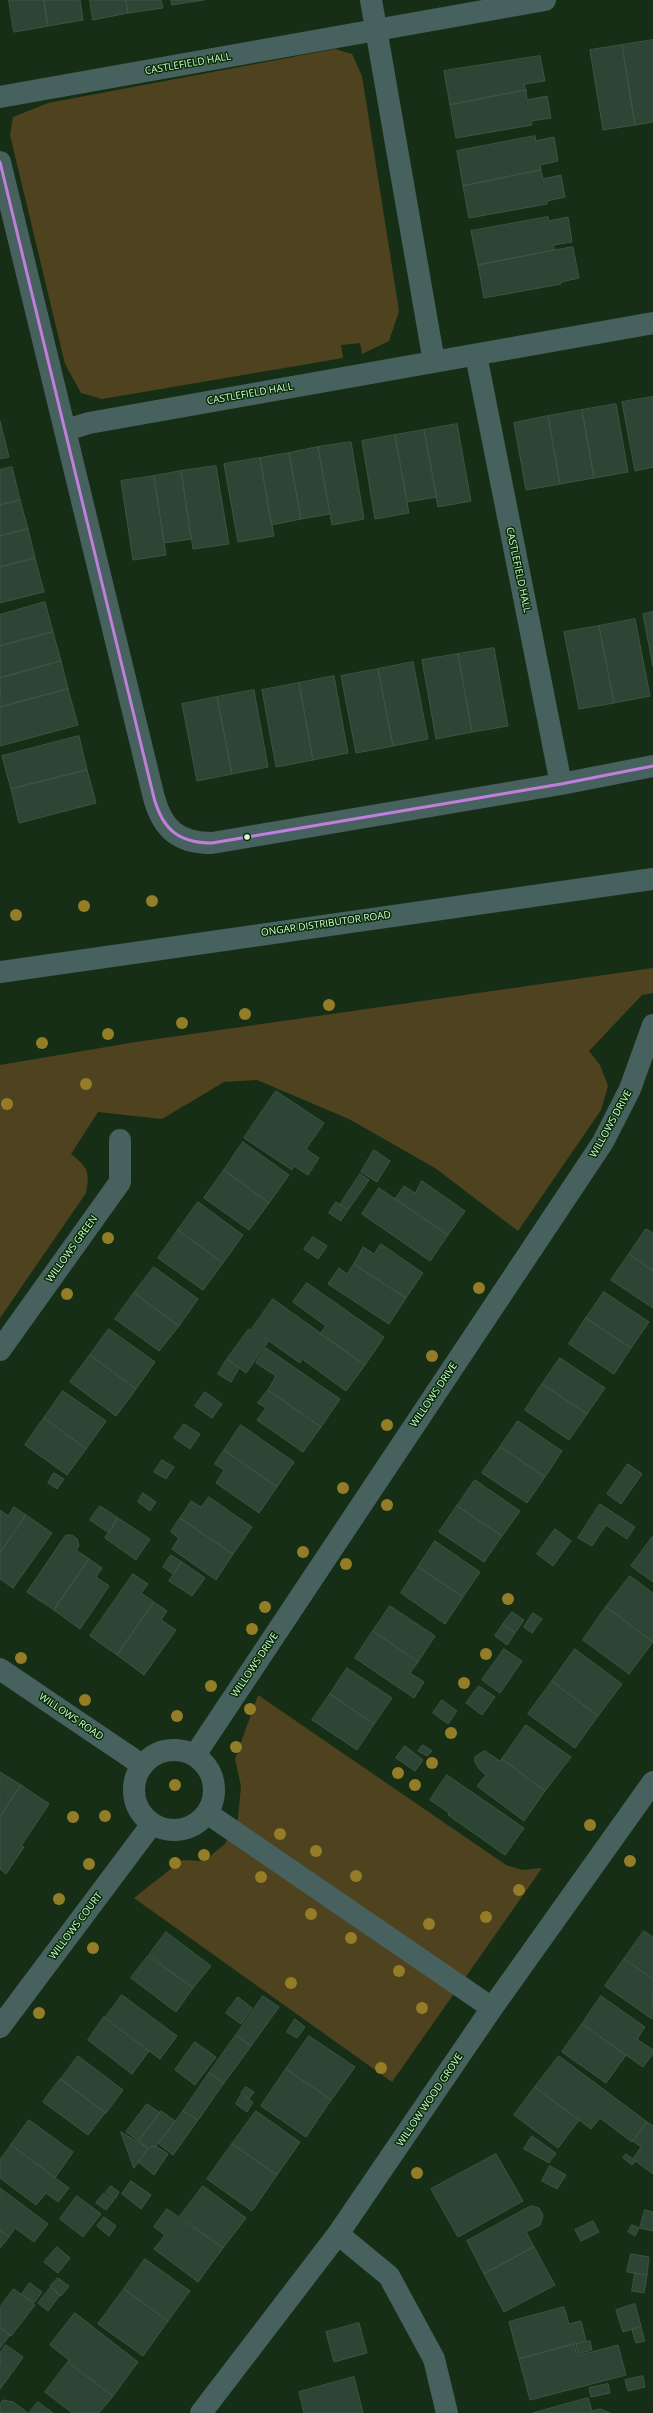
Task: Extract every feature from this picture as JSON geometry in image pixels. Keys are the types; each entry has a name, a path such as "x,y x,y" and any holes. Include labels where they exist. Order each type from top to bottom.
{"street":[{"path":"371,0 434,362"},
{"name":"CASTLEFIELD HALL","path":"0,97 544,0"},
{"path":"0,162 156,804 165,825 178,837 196,843 212,844 561,784 653,766"},
{"name":"CASTLEFIELD HALL","path":"66,430 90,423 653,323"},
{"name":"CASTLEFIELD HALL","path":"476,355 561,784"},
{"name":"ONGAR DISTRIBUTOR ROAD","path":"0,972 653,879"},
{"name":"WILLOWS DRIVE","path":"195,1755 603,1142 630,1089 653,1025"},
{"name":"WILLOWS GREEN","path":"0,1350 120,1182 120,1140"},
{"name":"WILLOWS ROAD","path":"0,1669 142,1765"},
{"path":"172,1749 195,1755 205,1764 212,1774 214,1788 212,1801 207,1813 198,1821 176,1830 164,1829 152,1824 142,1816 135,1803 133,1790 135,1776 142,1765 150,1756 161,1751 172,1749"},
{"name":"WILLOW WOOD GROVE","path":"201,2413 338,2234 492,2008 653,1782"},
{"path":"207,1813 492,2008"},
{"name":"WILLOWS COURT","path":"0,2027 152,1824"},
{"path":"338,2234 389,2276 434,2359 448,2413"}],"shaded area":[{"path":"335,49 352,54 362,76 399,311 389,341 362,354 360,343 341,345 343,358 102,399 81,393 65,364 10,135 13,117 48,103"},
{"path":"653,968 653,993 642,995 589,1051 600,1065 608,1086 601,1110 518,1231 435,1168 349,1119 257,1080 224,1082 162,1119 98,1112 71,1154 86,1170 88,1180 86,1193 0,1318 0,1065 136,1042"},
{"path":"258,1695 506,1865 522,1870 542,1868 392,2082 134,1898 182,1860 204,1861 225,1844 238,1819 241,1786 235,1759"}],"building":[{"path":"9,0 44,0 48,26 14,32"},
{"path":"44,0 80,0 83,20 48,26"},
{"path":"90,0 126,0 128,13 93,20"},
{"path":"126,0 161,0 163,8 128,13"},
{"path":"171,0 204,0 172,5"},
{"path":"653,40 653,122 635,125 622,45"},
{"path":"622,45 635,125 603,130 590,50"},
{"path":"540,56 545,81 524,84 526,90 450,105 444,71"},
{"path":"526,90 527,100 547,96 551,118 531,121 532,125 456,138 450,105"},
{"path":"535,136 536,141 554,137 558,161 540,165 541,170 463,186 457,151"},
{"path":"541,170 543,179 561,175 565,197 547,201 547,204 469,218 463,186"},
{"path":"548,217 549,221 568,217 572,242 553,245 555,250 478,265 471,231"},
{"path":"573,247 579,278 561,282 561,284 484,298 478,265"},
{"path":"653,397 653,467 635,471 622,402"},
{"path":"616,404 628,472 594,478 582,410"},
{"path":"582,410 594,478 560,484 548,416"},
{"path":"548,416 560,484 526,490 514,423"},
{"path":"0,421 9,457 0,459"},
{"path":"457,424 471,501 438,507 424,430"},
{"path":"424,430 437,497 407,502 395,435"},
{"path":"395,435 409,513 375,519 362,441"},
{"path":"351,442 364,519 332,525 318,447"},
{"path":"318,447 330,514 301,519 289,453"},
{"path":"289,453 301,519 271,525 260,458"},
{"path":"260,458 274,536 238,542 224,464"},
{"path":"216,466 229,544 193,549 181,471"},
{"path":"12,467 20,500 0,505 0,470"},
{"path":"181,471 191,539 164,543 154,476"},
{"path":"154,476 166,555 133,560 121,481"},
{"path":"20,500 28,529 0,536 0,505"},
{"path":"28,529 35,558 0,567 0,536"},
{"path":"35,558 44,592 0,603 0,567"},
{"path":"45,602 53,632 0,646 0,615"},
{"path":"653,612 653,667 643,614"},
{"path":"635,619 650,696 614,703 599,626"},
{"path":"599,626 614,703 579,709 564,632"},
{"path":"53,632 61,661 0,678 0,646"},
{"path":"494,648 508,726 472,732 458,654"},
{"path":"458,654 472,732 436,739 422,660"},
{"path":"61,661 68,689 1,707 0,678"},
{"path":"413,662 428,739 393,746 378,669"},
{"path":"378,669 393,746 356,753 341,676"},
{"path":"334,676 348,753 313,760 299,683"},
{"path":"299,683 313,760 276,767 262,690"},
{"path":"68,689 78,725 0,746 0,707"},
{"path":"254,690 268,767 232,774 217,697"},
{"path":"217,697 232,774 197,781 182,704"},
{"path":"79,736 87,770 11,789 2,756"},
{"path":"87,770 96,803 19,823 11,789"},
{"path":"276,1091 324,1123 306,1149 319,1158 308,1175 294,1166 292,1170 244,1138"},
{"path":"243,1142 289,1175 269,1203 224,1170"},
{"path":"374,1150 390,1161 377,1182 361,1172"},
{"path":"224,1170 269,1203 249,1230 204,1198"},
{"path":"360,1174 369,1180 348,1210 340,1205"},
{"path":"422,1181 465,1211 448,1235 395,1199 404,1186 415,1193"},
{"path":"379,1188 448,1235 430,1261 362,1214"},
{"path":"198,1202 243,1235 223,1263 178,1230"},
{"path":"336,1202 348,1210 341,1221 329,1213"},
{"path":"646,1229 653,1233 653,1271 629,1254"},
{"path":"178,1230 223,1263 203,1290 158,1258"},
{"path":"313,1237 327,1246 318,1259 304,1249"},
{"path":"381,1244 423,1273 406,1298 354,1264 363,1247 374,1254"},
{"path":"629,1254 653,1271 653,1308 611,1280"},
{"path":"354,1264 406,1298 389,1324 328,1284 339,1268 347,1274"},
{"path":"154,1267 198,1299 179,1326 134,1293"},
{"path":"307,1283 384,1337 365,1365 320,1334 326,1326 293,1302"},
{"path":"604,1292 649,1322 631,1348 586,1318"},
{"path":"134,1293 179,1326 159,1351 115,1319"},
{"path":"273,1299 365,1365 346,1391 302,1359 300,1363 252,1329"},
{"path":"586,1318 631,1348 614,1374 569,1344"},
{"path":"109,1329 155,1362 136,1389 90,1355"},
{"path":"249,1329 268,1342 246,1373 227,1359"},
{"path":"266,1348 340,1399 321,1427 268,1390 276,1376 256,1363"},
{"path":"90,1355 136,1389 116,1416 70,1382"},
{"path":"560,1358 605,1388 587,1414 542,1384"},
{"path":"227,1359 239,1368 231,1382 218,1374"},
{"path":"542,1384 587,1414 569,1440 525,1410"},
{"path":"268,1390 321,1427 303,1452 257,1420 266,1408 258,1403"},
{"path":"63,1391 106,1421 86,1449 44,1418"},
{"path":"205,1392 222,1404 212,1418 195,1406"},
{"path":"44,1418 86,1449 67,1475 25,1445"},
{"path":"518,1421 562,1451 545,1477 500,1447"},
{"path":"184,1424 200,1434 190,1449 174,1438"},
{"path":"241,1425 294,1462 277,1487 224,1450"},
{"path":"500,1447 545,1477 527,1503 482,1473"},
{"path":"224,1450 277,1487 259,1513 216,1483 224,1470 215,1464"},
{"path":"162,1460 174,1467 166,1479 154,1472"},
{"path":"628,1464 642,1474 621,1504 607,1494"},
{"path":"54,1473 64,1479 57,1489 48,1483"},
{"path":"475,1480 520,1511 502,1536 457,1506"},
{"path":"143,1493 156,1502 150,1511 138,1502"},
{"path":"209,1497 252,1527 233,1554 180,1518 191,1501 201,1507"},
{"path":"600,1504 635,1527 627,1539 606,1525 592,1546 578,1538"},
{"path":"100,1506 118,1518 109,1533 90,1520"},
{"path":"457,1506 502,1536 484,1562 439,1532"},
{"path":"14,1507 26,1515 0,1553 0,1510 8,1516"},
{"path":"26,1515 52,1533 13,1588 0,1579 0,1553"},
{"path":"118,1518 150,1539 136,1560 105,1538"},
{"path":"180,1518 233,1554 216,1580 172,1549 179,1538 171,1532"},
{"path":"555,1529 571,1541 553,1566 537,1554"},
{"path":"72,1535 77,1539 79,1546 76,1550 89,1559 54,1610 27,1592 65,1536"},
{"path":"653,1536 653,1582 631,1566"},
{"path":"435,1541 480,1572 463,1597 418,1567"},
{"path":"171,1555 182,1562 173,1574 163,1567"},
{"path":"89,1559 102,1568 96,1577 109,1586 80,1629 54,1610"},
{"path":"182,1562 205,1578 192,1596 169,1581"},
{"path":"418,1567 463,1597 445,1624 401,1593"},
{"path":"133,1574 148,1584 141,1593 154,1602 117,1655 90,1636"},
{"path":"630,1576 653,1593 653,1642 606,1607"},
{"path":"154,1602 167,1611 161,1620 176,1630 144,1675 117,1655"},
{"path":"390,1606 435,1636 418,1662 373,1631"},
{"path":"606,1607 653,1642 629,1674 583,1640"},
{"path":"512,1612 524,1620 515,1633 503,1624"},
{"path":"533,1613 542,1619 532,1633 524,1627"},
{"path":"503,1624 515,1633 507,1645 495,1636"},
{"path":"373,1631 418,1662 410,1673 424,1682 414,1698 355,1658"},
{"path":"504,1649 522,1661 500,1693 482,1680"},
{"path":"575,1649 622,1684 598,1716 552,1681"},
{"path":"347,1668 392,1698 374,1724 330,1694"},
{"path":"552,1681 598,1716 575,1748 528,1714"},
{"path":"479,1686 495,1697 482,1715 466,1703"},
{"path":"330,1694 374,1724 357,1750 312,1720"},
{"path":"442,1700 457,1711 448,1724 433,1713"},
{"path":"526,1725 571,1757 545,1791 502,1759"},
{"path":"423,1745 432,1751 427,1756 418,1751"},
{"path":"405,1746 423,1760 415,1771 396,1758"},
{"path":"485,1751 500,1761 502,1759 545,1791 524,1821 477,1786 486,1775 480,1770 475,1762 475,1757"},
{"path":"0,1772 21,1785 0,1817"},
{"path":"447,1775 524,1828 505,1855 448,1815 449,1813 430,1800"},
{"path":"21,1785 49,1804 21,1846 24,1847 6,1874 0,1869 0,1817"},
{"path":"644,1931 653,1937 653,1979 624,1959"},
{"path":"166,1932 211,1966 193,1988 149,1955"},
{"path":"148,1956 193,1988 176,2012 131,1978"},
{"path":"624,1959 653,1979 652,2019 605,1986"},
{"path":"122,1995 177,2036 160,2059 105,2018"},
{"path":"263,1996 279,2007 251,2046 236,2035"},
{"path":"601,1996 645,2027 637,2039 653,2050 653,2054 643,2067 582,2024"},
{"path":"238,1997 252,2008 241,2024 226,2013"},
{"path":"104,2017 149,2051 132,2074 88,2040"},
{"path":"295,2019 305,2027 297,2038 287,2032"},
{"path":"582,2024 626,2055 606,2083 562,2052"},
{"path":"236,2035 251,2046 224,2083 209,2073"},
{"path":"309,2036 355,2067 331,2100 286,2069"},
{"path":"195,2042 216,2057 195,2085 175,2070"},
{"path":"78,2056 123,2090 106,2113 61,2079"},
{"path":"559,2056 647,2122 632,2142 600,2118 591,2129 535,2087"},
{"path":"286,2069 331,2100 306,2137 261,2106"},
{"path":"209,2073 224,2083 198,2120 183,2111"},
{"path":"60,2079 105,2113 88,2135 43,2102"},
{"path":"246,2087 254,2092 249,2099 241,2093"},
{"path":"535,2087 579,2120 558,2148 514,2115"},
{"path":"241,2095 253,2102 247,2112 236,2104"},
{"path":"147,2104 160,2113 139,2141 126,2132"},
{"path":"161,2111 175,2121 156,2146 148,2148 139,2141"},
{"path":"183,2111 198,2120 173,2155 159,2144"},
{"path":"256,2111 300,2142 277,2175 232,2144"},
{"path":"29,2120 73,2152 55,2178 11,2145"},
{"path":"647,2122 653,2126 653,2174 633,2159 641,2147 633,2141"},
{"path":"121,2132 148,2148 134,2168"},
{"path":"532,2136 556,2153 549,2163 524,2149"},
{"path":"232,2144 277,2175 252,2211 207,2179"},
{"path":"11,2145 69,2188 58,2202 46,2193 36,2205 0,2178 0,2160"},
{"path":"156,2146 168,2154 154,2175 138,2162 148,2148"},
{"path":"496,2154 523,2201 458,2237 431,2189"},
{"path":"626,2154 636,2161 632,2165 623,2158"},
{"path":"550,2166 566,2175 557,2189 542,2181"},
{"path":"131,2181 151,2195 141,2209 122,2194"},
{"path":"111,2186 119,2192 115,2199 106,2192"},
{"path":"203,2186 246,2218 223,2248 180,2216"},
{"path":"0,2188 48,2224 34,2242 15,2228 9,2237 0,2230"},
{"path":"104,2193 114,2200 106,2210 96,2203"},
{"path":"77,2196 101,2214 83,2237 60,2219"},
{"path":"531,2206 539,2208 543,2216 540,2225 526,2232 534,2247 484,2274 467,2241"},
{"path":"167,2209 223,2248 198,2282 154,2249 165,2235 154,2227"},
{"path":"645,2210 653,2212 653,2231 640,2228"},
{"path":"104,2217 116,2226 109,2236 97,2226"},
{"path":"593,2221 599,2232 581,2241 575,2230"},
{"path":"632,2225 639,2228 635,2236 628,2232"},
{"path":"0,2230 9,2237 0,2248"},
{"path":"57,2247 70,2258 58,2273 44,2262"},
{"path":"534,2247 555,2285 504,2312 484,2274"},
{"path":"631,2254 649,2257 647,2275 627,2272"},
{"path":"145,2259 190,2291 168,2321 124,2289"},
{"path":"635,2273 647,2275 644,2293 632,2291"},
{"path":"58,2278 69,2286 61,2296 50,2286"},
{"path":"30,2283 42,2292 34,2303 22,2294"},
{"path":"51,2287 60,2295 48,2311 38,2303"},
{"path":"14,2289 35,2305 11,2336 0,2327 0,2307"},
{"path":"124,2289 168,2321 143,2356 98,2324"},
{"path":"635,2304 641,2326 623,2332 616,2310"},
{"path":"564,2307 569,2324 581,2321 586,2341 519,2359 509,2322"},
{"path":"75,2313 138,2362 113,2396 68,2362 69,2360 50,2345"},
{"path":"359,2323 367,2353 334,2362 326,2332"},
{"path":"641,2327 645,2341 636,2343 632,2330"},
{"path":"0,2328 10,2335 0,2348"},
{"path":"590,2341 592,2350 578,2354 576,2345"},
{"path":"574,2344 577,2356 618,2345 626,2375 530,2400 519,2359"},
{"path":"6,2345 23,2357 12,2373 0,2364 0,2353"},
{"path":"68,2362 113,2396 99,2413 72,2413 45,2392"},
{"path":"0,2366 11,2374 0,2389"},
{"path":"643,2376 645,2387 628,2391 625,2380"},
{"path":"354,2377 363,2413 304,2413 299,2392"},
{"path":"608,2384 610,2393 591,2397 589,2388"},
{"path":"588,2398 592,2411 600,2409 610,2413 533,2413"},
{"path":"3,2400 13,2402 28,2413 0,2413 0,2405"},
{"path":"38,2402 53,2413 29,2413"}],"transit line":[{"path":"0,162 154,798 162,819 174,832 190,840 212,843 561,784 653,766"}]}
